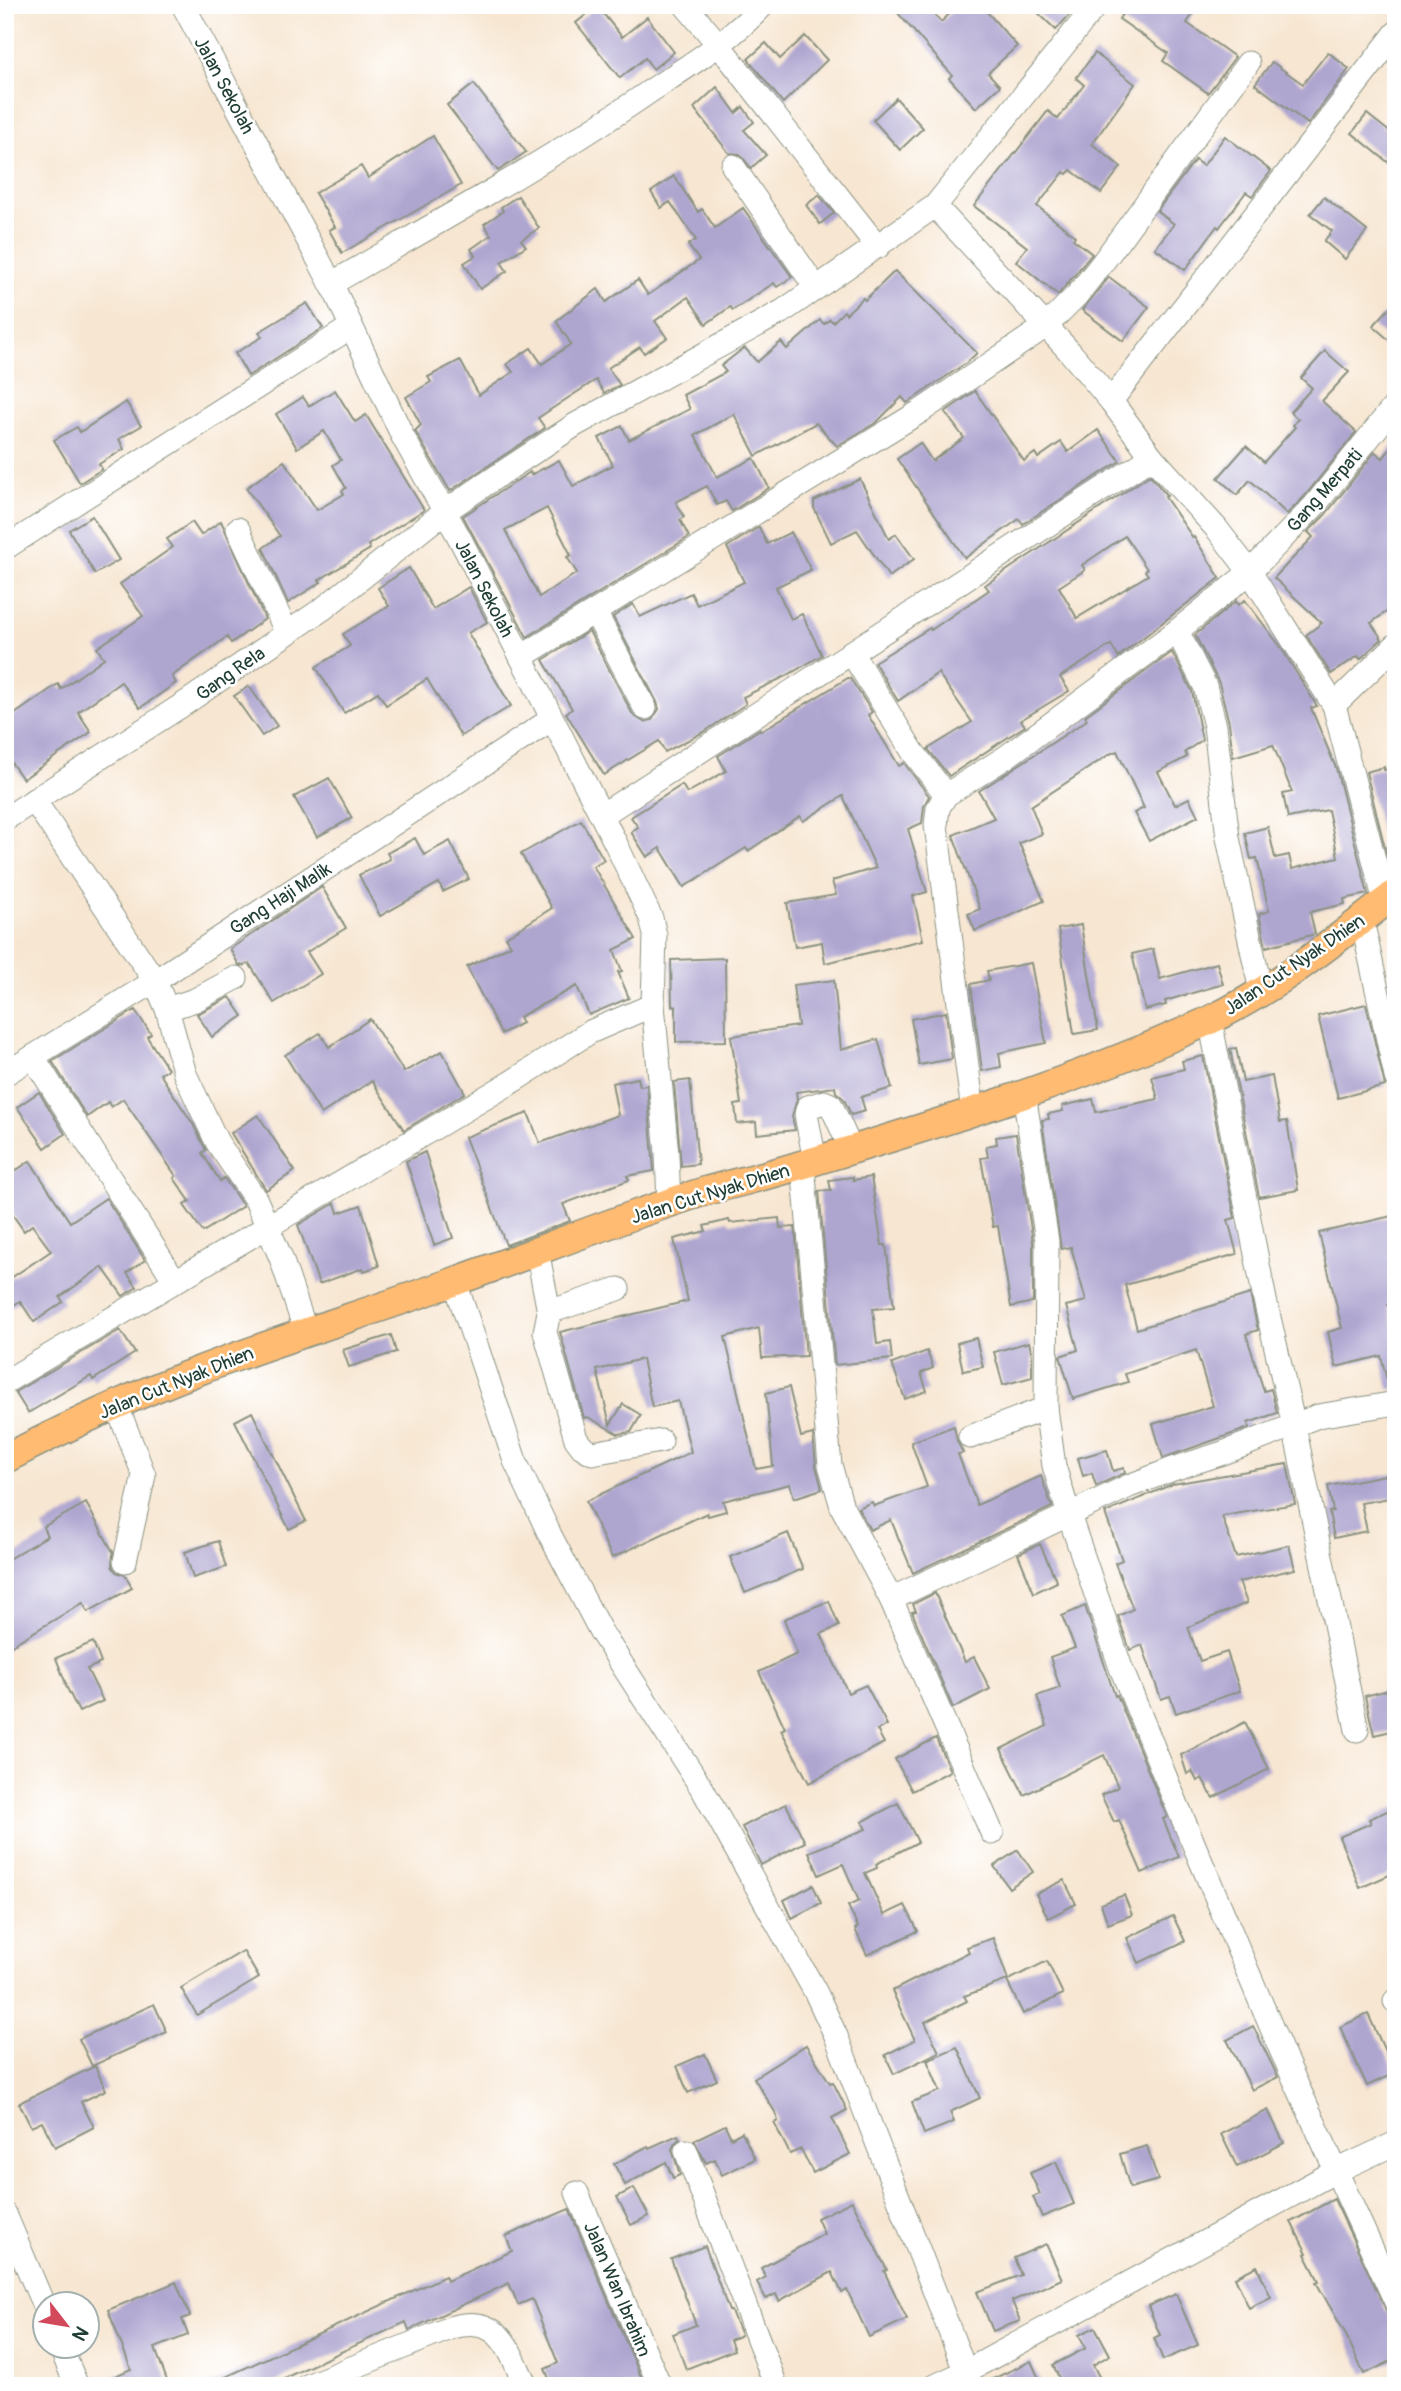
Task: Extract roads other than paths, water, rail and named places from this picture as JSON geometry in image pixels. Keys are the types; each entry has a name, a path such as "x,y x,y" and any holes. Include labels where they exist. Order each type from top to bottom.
{"main road":[{"name":"Jalan Cut Nyak Dhien","path":"5,1459 116,1404 207,1367 455,1282 537,1250 703,1192 809,1163 1103,1066 1210,1020 1261,991 1312,957 1390,897"}],"street":[{"name":"Jalan Sekolah","path":"183,5 331,284 403,437 521,657 651,918 655,934 653,1006 669,1204"},
{"path":"685,5 878,247"},
{"path":"331,284 583,138 718,44 763,5"},
{"name":"Gang Rela","path":"5,819 287,634 324,608 444,512 575,425 783,311 935,206 1095,6"},
{"path":"1111,401 1396,33"},
{"path":"521,657 921,411 1045,326 1077,295 1103,262 1248,63"},
{"path":"733,166 816,288"},
{"path":"935,206 1070,352 1153,457 1217,529 1250,572 1334,705 1390,897"},
{"path":"5,548 351,327"},
{"name":"Gang Merpati","path":"946,795 1006,757 1177,631 1250,572 1314,506 1396,404"},
{"path":"602,815 1153,457"},
{"path":"238,529 287,634"},
{"path":"595,612 645,708"},
{"path":"1177,631 1205,686 1215,726 1228,838 1261,991"},
{"path":"1334,705 1396,645"},
{"path":"851,652 913,752 946,795 938,808 936,825 973,1111"},
{"name":"Gang Haji Malik","path":"5,1074 155,981 552,719"},
{"path":"34,800 155,981 167,1010 185,1074 218,1142 256,1200 306,1332"},
{"path":"1362,920 1396,1077"},
{"path":"167,1010 195,1000 236,978"},
{"path":"5,1382 510,1083 590,1032 653,1006"},
{"path":"1210,1020 1265,1300 1357,1730"},
{"path":"33,1057 176,1281"},
{"path":"1024,1094 1047,1241 1046,1408 1054,1466 1069,1515 1121,1668 1164,1774 1280,2050 1396,2302"},
{"path":"851,1149 831,1105 824,1102 808,1107 806,1114 809,1163 830,1465 842,1507 891,1599 992,1833"},
{"path":"537,1250 549,1312 545,1332 576,1439 592,1453 662,1441"},
{"path":"455,1282 515,1461 550,1535 601,1632 703,1790 817,1993 841,2047 968,2379"},
{"path":"549,1312 618,1289"},
{"path":"891,1599 1129,1486 1318,1416 1396,1403"},
{"path":"116,1404 144,1475 125,1561"},
{"path":"970,1437 1046,1408"},
{"path":"935,2386 968,2379 1336,2171 1396,2143"},
{"path":"687,2151 776,2386"},
{"name":"Jalan Wan Ibrahim","path":"576,2193 660,2386"},
{"path":"5,2214 37,2290"},
{"path":"307,2386 453,2326 474,2323 491,2327 503,2340 526,2386"},
{"path":"66,2360 77,2386"}]}
